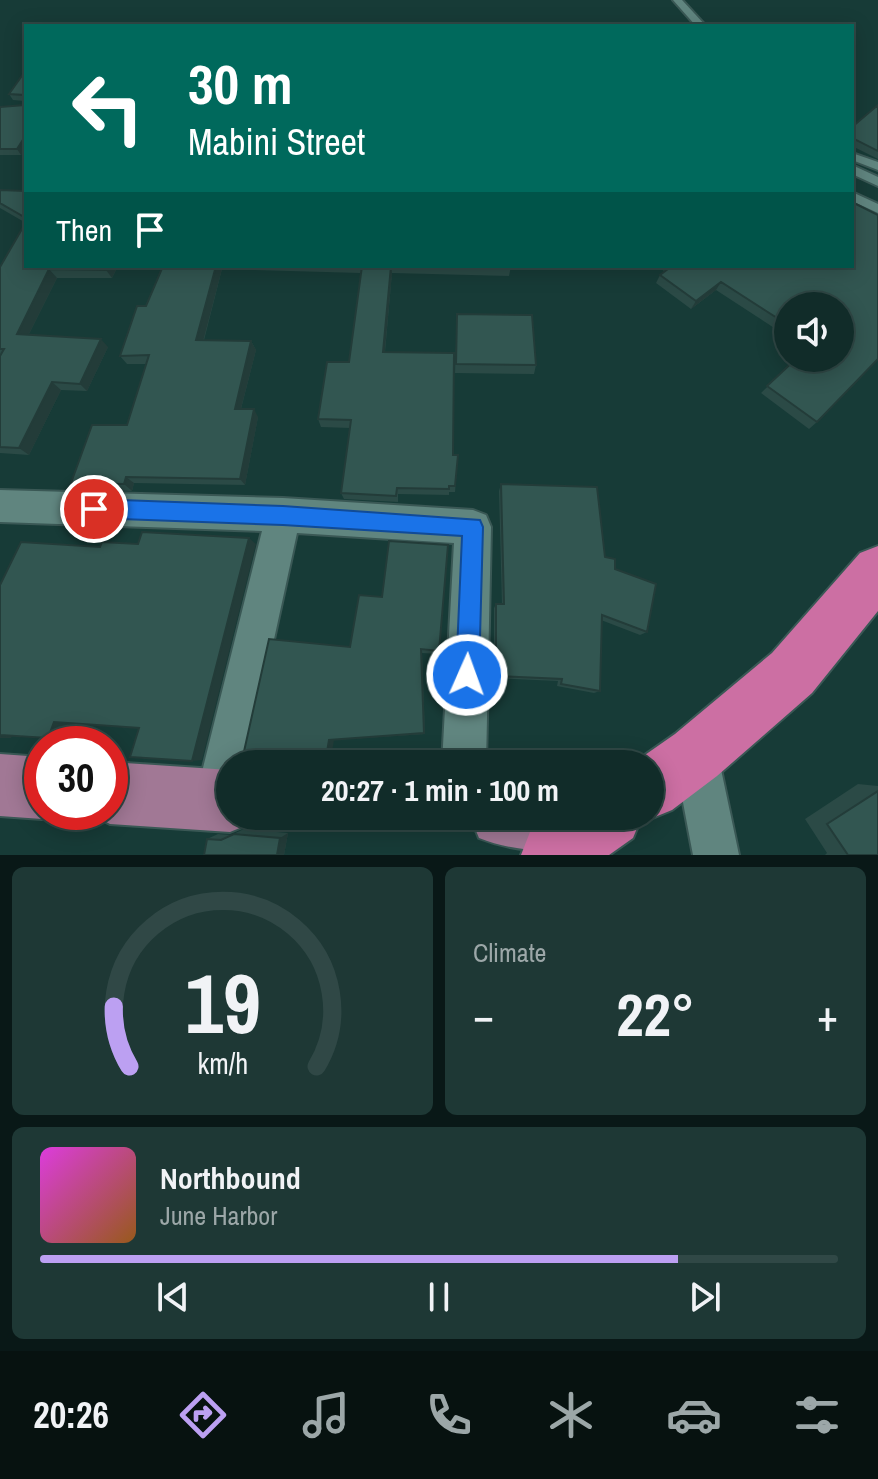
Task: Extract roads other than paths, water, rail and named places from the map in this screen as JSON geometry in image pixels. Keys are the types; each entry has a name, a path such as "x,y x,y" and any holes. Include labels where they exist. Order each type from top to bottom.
{"highway":[{"path":"664,778 696,755 792,673 878,571"},
{"path":"553,855 590,830"}],"main road":[{"path":"0,785 24,787"},
{"path":"128,794 216,800"}],"street":[{"path":"0,506 283,515 473,527 465,750"},
{"path":"234,750 283,515"},
{"path":"696,755 716,855"}],"lane":[{"path":"677,0 699,24"},
{"path":"854,157 878,166"},
{"path":"854,170 878,182"},
{"path":"854,197 878,209"}]}
